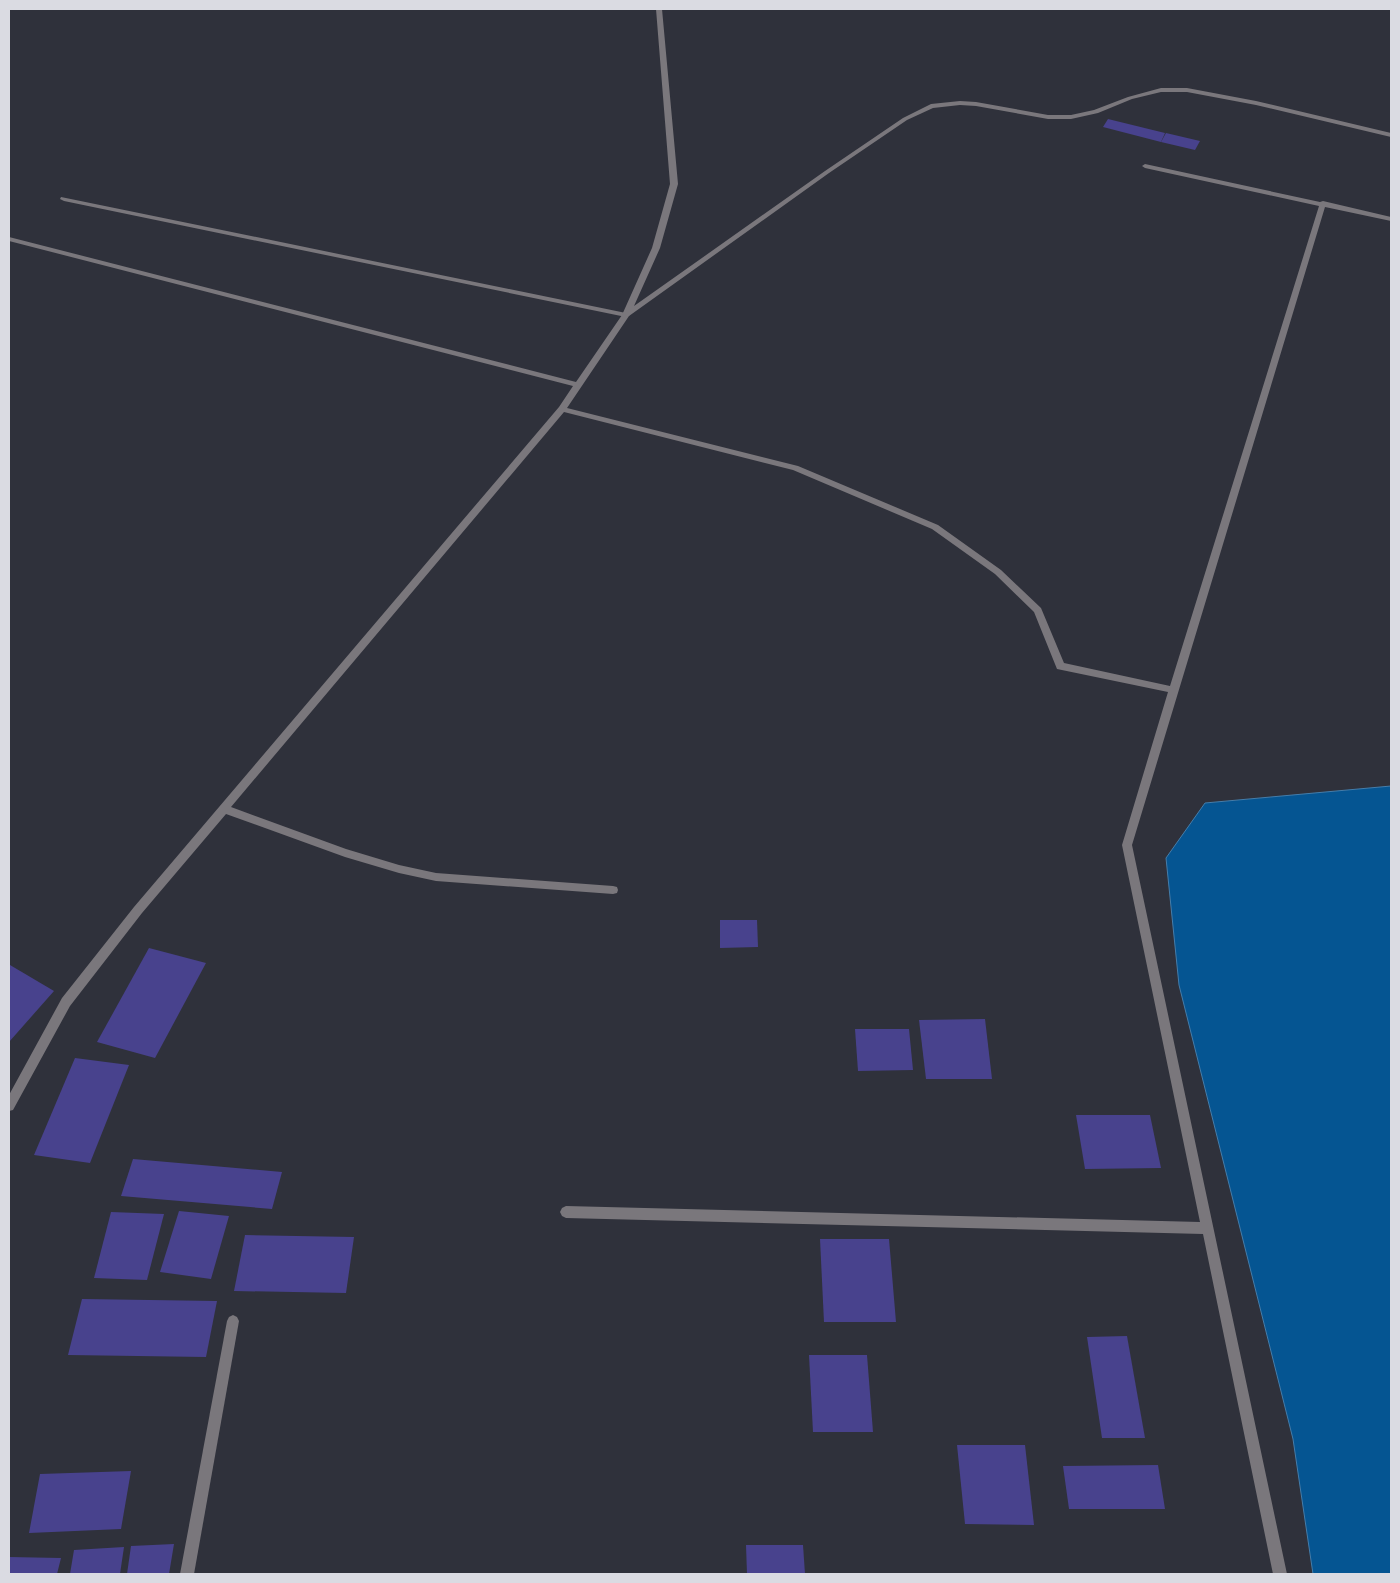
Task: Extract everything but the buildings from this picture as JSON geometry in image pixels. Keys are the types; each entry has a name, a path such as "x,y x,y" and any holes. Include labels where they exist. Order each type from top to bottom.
{"street":[{"path":"9,1106 66,1002 138,910 562,409 626,315 656,248 674,184 660,9"},
{"path":"64,199 626,315 827,172 905,119 931,106 960,103 976,104 1048,117 1071,117 1096,112 1130,98 1161,90 1187,90 1256,103 1391,135"},
{"path":"1145,166 1391,219"},
{"path":"1280,1574 1128,845 1323,203"},
{"path":"9,239 579,385"},
{"path":"562,409 795,468 935,527 998,572 1038,610 1060,666 1174,690"},
{"path":"224,809 345,853 399,870 436,877 613,890"},
{"path":"566,1212 1207,1228"},
{"path":"187,1574 233,1322"}],"water":[{"path":"1391,786 1391,1574 1313,1574 1293,1439 1179,985 1166,858 1205,803"}]}
